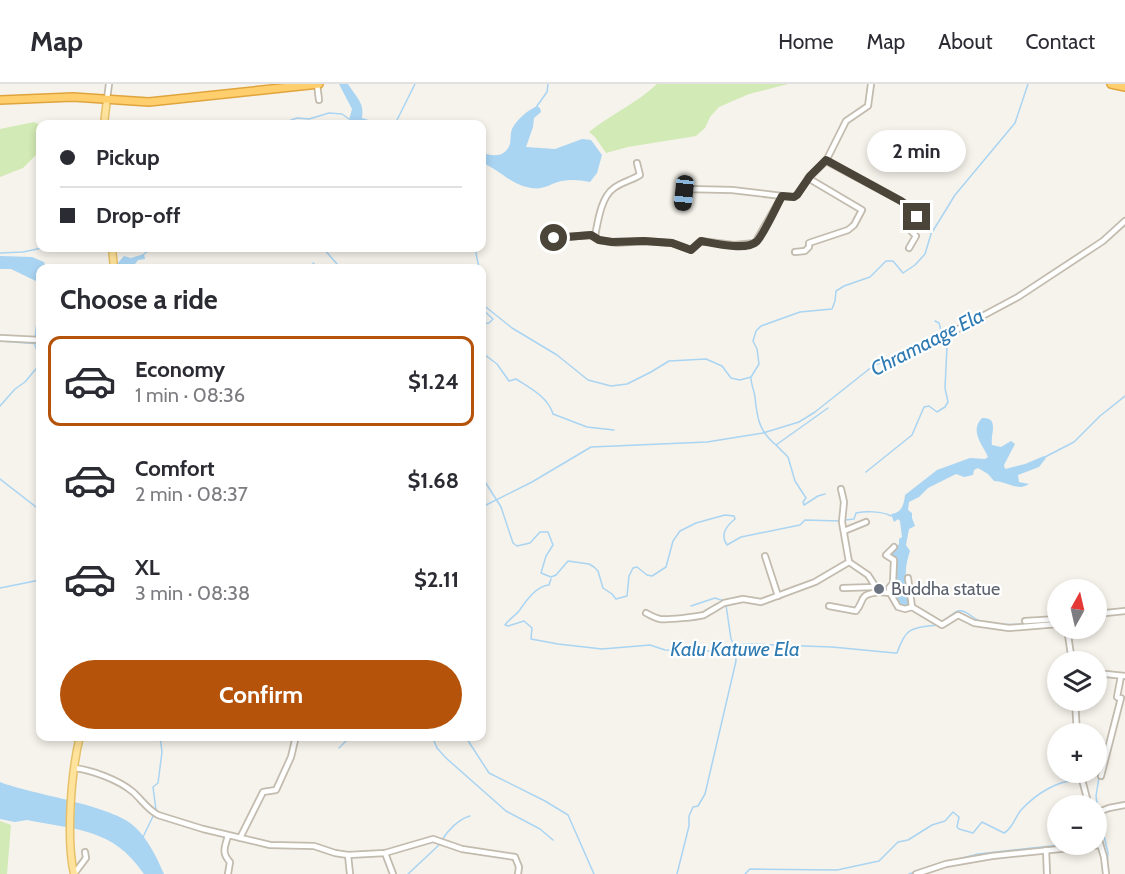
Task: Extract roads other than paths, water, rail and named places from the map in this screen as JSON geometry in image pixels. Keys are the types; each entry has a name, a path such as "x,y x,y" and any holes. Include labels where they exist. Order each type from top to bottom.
{"highway":[{"path":"0,100 73,97 149,102 270,87 318,84"},
{"path":"1111,84 1125,87"}],"main road":[{"path":"104,120 107,99"},
{"path":"74,874 71,863 72,801 74,768 79,741"}],"street":[{"path":"107,99 109,84"},
{"path":"318,84 319,100"},
{"path":"682,206 686,189 742,191 794,197 808,178 826,160 846,121 869,105 871,84"},
{"path":"826,160 901,201 918,213 909,229 916,236 909,248"},
{"path":"595,236 604,204 611,190 640,175 637,163"},
{"path":"795,252 805,251 809,243 848,230 854,225 861,210 808,178"},
{"path":"554,238 595,236 599,240 612,242 672,243 691,250 701,241 734,245 755,243 782,196"},
{"path":"934,342 1018,297 1103,241 1125,220"},
{"path":"0,338 36,340"},
{"path":"841,489 844,502 842,521 849,562 868,574 879,592"},
{"path":"844,531 866,522"},
{"path":"894,547 886,555 894,560 893,583 889,588 898,607 905,609 912,607 942,625 958,615 974,623 1009,628 1047,625"},
{"path":"765,556 778,596"},
{"path":"646,613 659,619 705,615 713,608 725,603 743,599 761,602 816,582 849,562"},
{"path":"908,578 912,607"},
{"path":"843,588 875,586"},
{"path":"829,606 856,611 862,597 867,594 890,593"},
{"path":"1107,613 1125,611"},
{"path":"1025,621 1047,620"},
{"path":"1107,674 1123,676 1107,750"},
{"path":"240,838 263,792 276,790 291,757 295,741"},
{"path":"74,768 102,776 128,788 156,814 228,836 270,845 314,846 348,855 385,853 426,840 442,841 462,849 516,858 518,874"},
{"path":"1107,809 1125,806"},
{"path":"228,836 224,850 225,857 230,862 228,874"},
{"path":"916,874 946,864 1046,850 1047,874"},
{"path":"74,874 86,858 85,852"},
{"path":"385,853 393,874"},
{"path":"348,855 350,874"},
{"path":"1104,855 1106,874"}],"water":[{"path":"339,84 348,84 361,104 362,118 369,120 349,120 352,109"},
{"path":"537,106 541,112 534,118 526,147 555,149 582,139 591,140 602,155 597,173 590,182 566,180 542,188 531,188 517,184 486,165 486,154 502,154 508,149 514,125"},
{"path":"144,254 145,259 138,260 135,264 117,264 124,256 131,258"},
{"path":"0,256 32,257 45,264 36,264 36,281 11,269 0,269"},
{"path":"982,418 988,418 993,423 992,445 1001,447 1011,441 1015,444 1004,465 1005,469 1044,456 1046,458 1039,467 1018,475 1019,482 1029,484 1025,486 1016,487 994,481 978,468 974,470 973,475 964,477 956,474 928,488 919,497 909,502 908,510 912,513 915,526 909,529 906,545 910,551 906,582 910,602 902,606 891,589 895,559 888,555 899,544 899,539 902,537 900,521 898,519 894,522 891,514 900,510 905,495 937,470 970,458 985,459 988,457 977,433 978,423"},
{"path":"0,782 91,807 124,819 144,837 164,874 144,874 120,848 92,834 27,820 15,822 0,819"}],"waterway":[{"path":"397,120 415,84"},
{"path":"537,106 547,92 548,84"},
{"path":"486,307 512,328 557,355 588,380 611,386 627,384 669,361 706,359 722,366 731,378 740,380 751,377 759,364 757,349 753,341 756,331 761,326 800,312 832,309 836,291 870,277 886,261 893,261 903,273 915,265 925,254 931,234 955,195 1015,123 1028,84"},
{"path":"291,120 309,119 329,113 342,114 349,119"},
{"path":"0,253 36,249"},
{"path":"326,252 337,264"},
{"path":"476,252 478,264"},
{"name":"Chramaage Ela","path":"1004,302 1056,270"},
{"path":"486,313 493,319 486,323"},
{"path":"935,321 939,323 942,335"},
{"path":"35,338 36,330"},
{"path":"866,472 912,435 924,407 929,406 937,412 948,402 945,388 947,347 944,339"},
{"name":"Chramaage Ela","path":"486,505 532,482 591,447 707,442 763,433 799,422 873,366 933,340"},
{"path":"0,341 36,344"},
{"path":"486,356 497,364 509,381 516,379 538,394 551,408 553,414 587,427 614,430"},
{"path":"0,406 36,369"},
{"path":"751,378 760,424 766,435 776,445 828,408"},
{"path":"1045,457 1074,442 1100,416 1125,396"},
{"path":"776,445 788,457 795,481 806,498 804,505 825,494"},
{"path":"0,479 36,507"},
{"path":"486,483 501,507 513,543 517,546 530,543 540,532 548,532 553,545 546,556 541,573 551,577 556,575 568,561 589,564 598,571 603,588 616,599 627,596 629,576 633,568 637,567 652,576 666,567 673,541 680,531 696,523 725,515 734,516 735,519 724,534 727,545 741,537 800,525 805,520 840,521"},
{"path":"845,520 854,519 856,513 864,512 878,512 891,516"},
{"name":"Kalu Katuwe Ela","path":"551,579 549,585 536,591 505,625 524,621 532,628 531,639 602,649 650,645 665,650 712,651 725,646 749,644 832,647 895,653 903,638 911,630 938,625"},
{"path":"0,588 36,581"},
{"path":"691,606 715,598 724,601"},
{"path":"677,874 689,826 689,816 693,807 698,806 705,794 736,661 726,605"},
{"name":"Kalu Katuwe Ela","path":"942,622 961,611 987,623 1008,625 1037,623"},
{"name":"Kalu Katuwe Ela","path":"1042,623 1047,622"},
{"path":"1120,691 1124,678"},
{"path":"1107,743 1118,698"},
{"path":"142,839 156,810 153,787 158,783 162,752 161,741"},
{"name":"Chramaage Ela","path":"339,748 346,741"},
{"path":"434,741 446,758 506,811 540,829 553,840"},
{"path":"468,741 489,773 568,815 594,874"},
{"path":"745,874 750,869 837,870 879,861 898,842 908,840 932,825 945,821 953,812 959,817 957,827 959,829 973,833 982,822 1004,833 1010,828 1021,810 1034,798 1062,783"},
{"path":"1096,795 1098,783"},
{"path":"442,840 454,825 470,816"},
{"path":"408,874 440,844"},
{"path":"951,861 978,854 1047,846"},
{"path":"1107,849 1107,867"},
{"path":"909,874 938,864"}],"place":[{"name":"Buddha statue","path":"879,589"}]}
